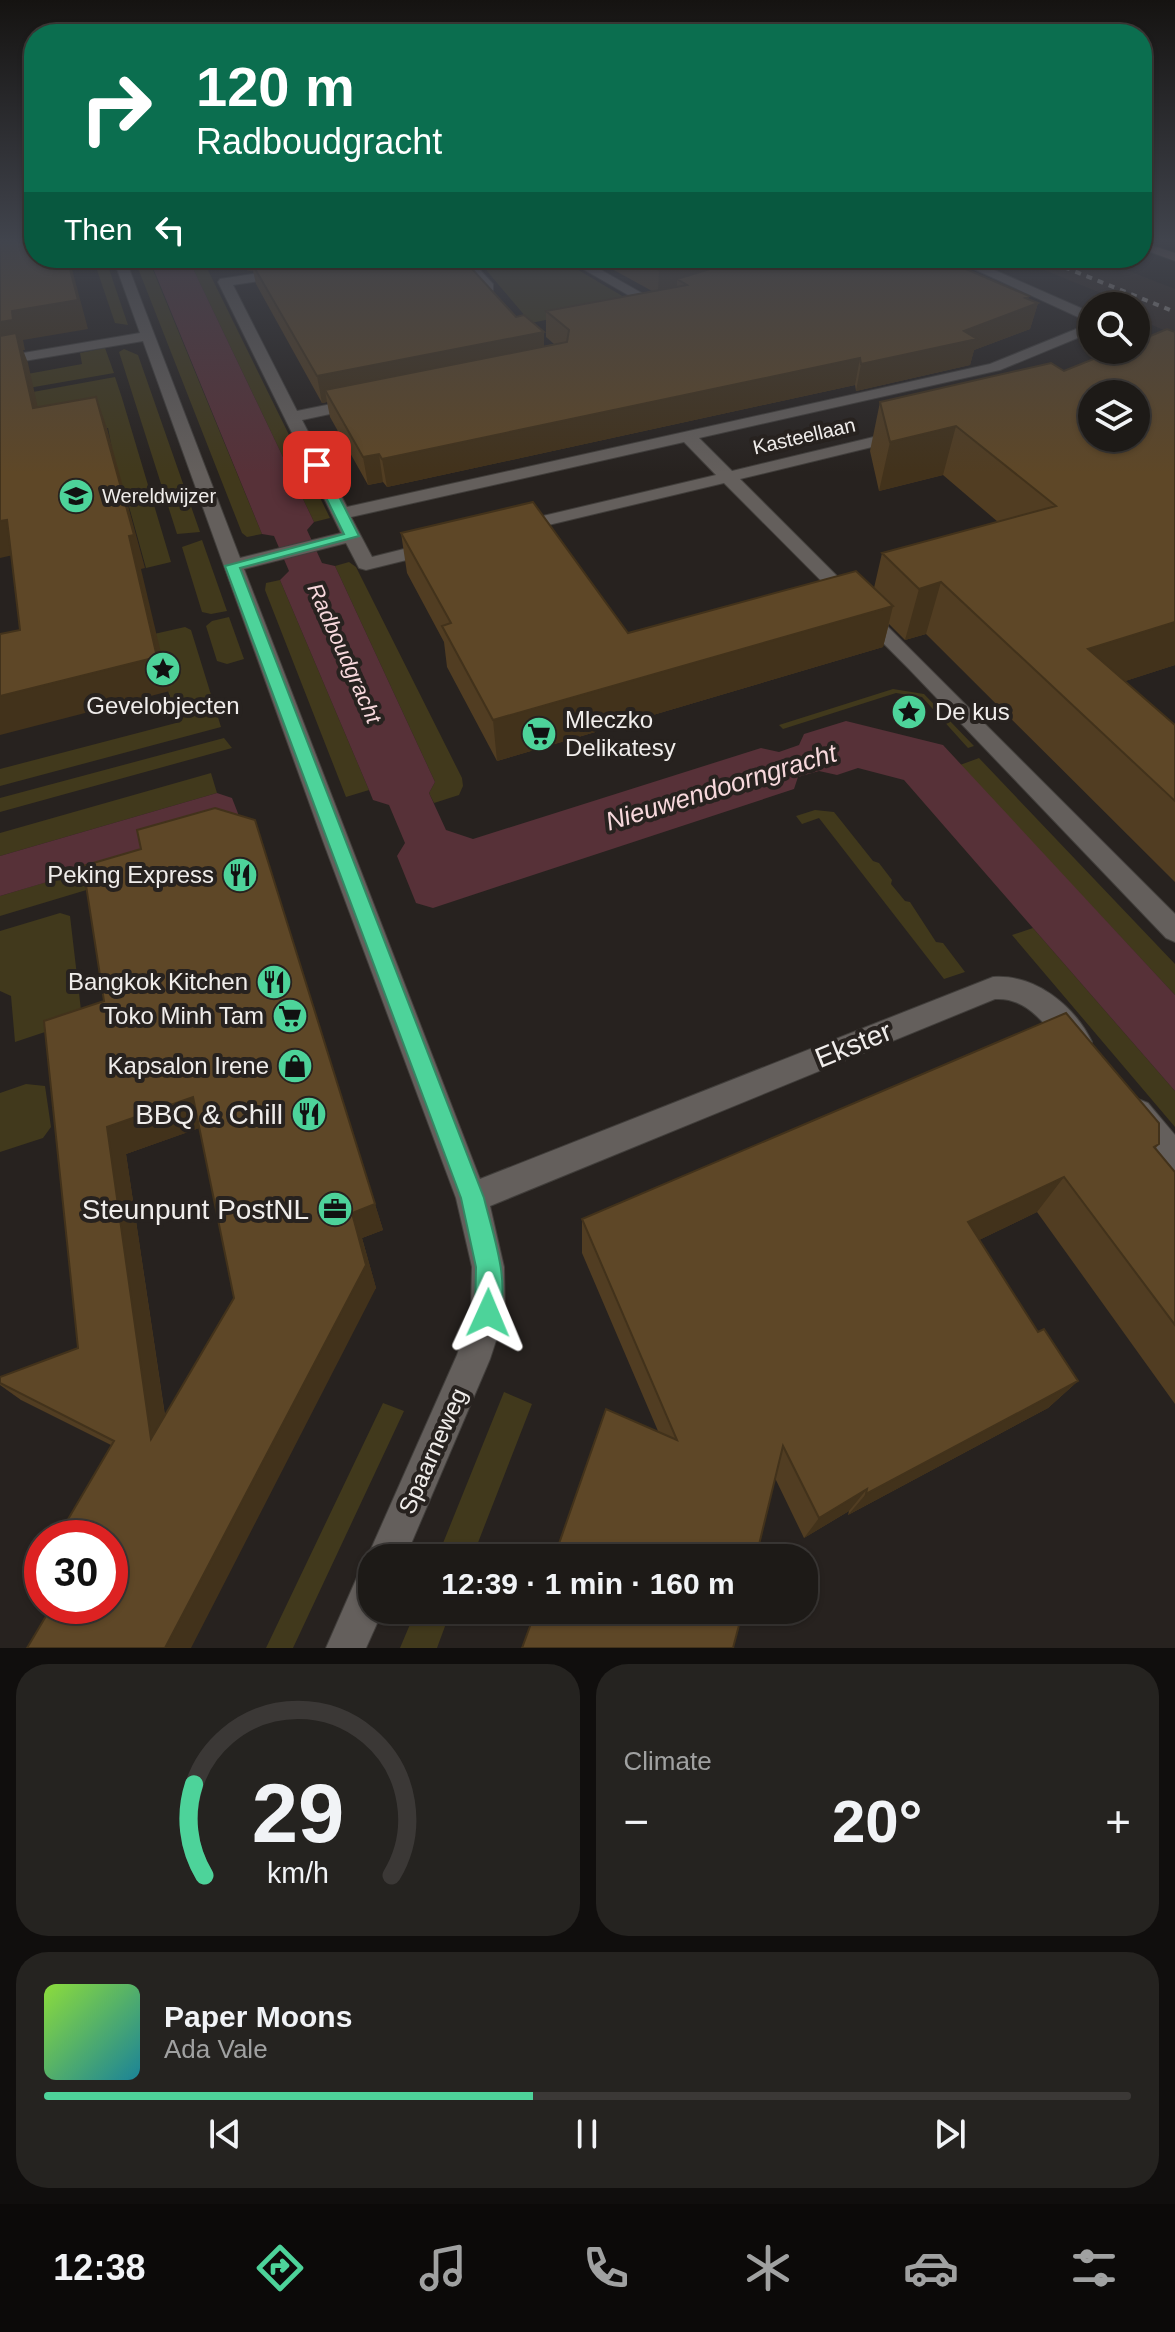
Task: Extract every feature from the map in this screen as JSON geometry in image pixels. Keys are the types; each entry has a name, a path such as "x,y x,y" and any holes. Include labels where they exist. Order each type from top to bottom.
{"street":[{"name":"Spaarneweg","path":"141,319 472,1198 488,1267 488,1313 473,1359 392,1544"},
{"path":"243,319 366,564 456,542"},
{"name":"Kasteellaan","path":"341,514 995,367 1078,333"},
{"path":"0,361 147,336"},
{"path":"292,417 382,399"},
{"name":"Kasteellaan","path":"502,531 927,429"},
{"name":"Kasteellaan","path":"686,435 728,477"},
{"path":"728,477 1175,931"},
{"path":"232,566 352,536"},
{"name":"Ekster","path":"472,1198 993,988 1020,987 1035,996 1061,1021 1099,1067"},
{"path":"1118,1090 1175,1158"},
{"path":"346,1648 358,1621"}],"shaded area":[{"path":"114,319 126,319 128,325 115,323"},
{"path":"158,319 173,319 262,534 247,537 242,533"},
{"path":"217,319 232,319 330,518 314,522"},
{"path":"528,319 551,319 531,323"},
{"path":"1150,319 1175,319 1175,335 1150,324"},
{"path":"105,348 114,373 0,393 0,379 82,364 80,353"},
{"path":"124,349 138,355 200,532 177,534 119,352"},
{"path":"115,377 171,562 146,568 125,492 109,495 112,449 108,428 45,440 0,398"},
{"path":"202,540 227,611 202,612 182,547"},
{"path":"349,562 356,567 462,778 459,795 434,803 429,793 435,782 335,566"},
{"path":"280,580 369,790 346,797 265,590 266,583"},
{"path":"229,617 244,659 227,664 217,661 206,626 212,621"},
{"path":"185,627 191,630 221,727 0,786 0,769 176,723 154,634"},
{"path":"893,689 924,694 974,746 968,748 922,697 896,693 783,729 779,725"},
{"path":"224,738 232,748 0,812 0,798"},
{"path":"979,758 1175,964 1175,995 960,765"},
{"path":"211,773 217,793 0,856 0,833"},
{"path":"815,810 834,812 873,861 879,863 905,901 910,902 936,942 943,943 965,972 944,979 819,818 802,824 796,816"},
{"path":"129,857 133,876 0,916 0,896"},
{"path":"60,913 70,916 81,1010 63,1026 15,1042 11,996 0,991 0,931"},
{"path":"1033,928 1175,1091 1175,1127 1012,935"},
{"path":"26,1084 45,1086 51,1127 43,1138 0,1152 0,1093"},
{"path":"504,1392 532,1404 477,1544 443,1544"},
{"path":"383,1403 404,1411 293,1648 266,1648"},
{"path":"410,1624 446,1624 437,1648 400,1648"}],"water":[{"path":"174,319 217,319 314,522 307,530 322,563 335,566 435,782 429,793 446,830 473,839 761,748 779,752 799,745 804,734 846,721 943,745 1175,995 1175,1091 904,780 858,768 837,775 819,771 798,777 794,789 433,908 416,903 397,856 405,843 389,805 373,800 280,580 289,571 274,536 262,534"},
{"path":"217,793 232,798 239,816 229,828 0,896 0,856"}],"building":[{"path":"284,319 529,319 544,332 317,376"},
{"path":"556,319 996,319 964,331 977,339 861,364 860,358 382,459 379,454 363,457 325,390 567,342 569,330"},
{"path":"1167,329 1175,332 1175,622 1088,649 1175,725 1175,801 941,582 919,589 882,553 1056,506 956,426 890,442 880,402 1051,363 1064,371 1081,364 1150,364 1150,336"},
{"name":"Wereldwijzer","path":"16,333 33,408 96,397 134,535 129,536 157,657 0,696 0,634 20,630 7,520 0,521 0,336"},
{"path":"533,502 628,633 856,571 893,606 493,720 442,626 451,623 401,533"},
{"path":"215,808 255,820 375,1204 352,1213 366,1265 165,1648 27,1648 41,1624 128,1624 128,1520 68,1520 114,1441 0,1383 0,1377 78,1348 44,1021 104,1001 83,866 141,849 137,830","holes":["193,1097 234,1298 151,1439 107,1127"]},
{"path":"1066,1013 1159,1123 1159,1144 1154,1147 1175,1172 1175,1325 1064,1177 968,1222 1038,1332 1044,1329 1078,1381 866,1494 867,1489 819,1518 783,1446 759,1544 559,1544 606,1409 677,1440 582,1219"},
{"path":"531,1624 739,1624 733,1648 522,1648"}],"place":[{"name":"Wereldwijzer","path":"76,496"},
{"name":"Gevelobjecten","path":"163,669"},
{"name":"De kus","path":"909,712"},
{"name":"Mleczko Delikatesy","path":"539,734"},
{"name":"Peking Express","path":"240,875"},
{"name":"Bangkok Kitchen","path":"274,982"},
{"name":"Toko Minh Tam","path":"290,1016"},
{"name":"Kapsalon Irene","path":"295,1066"},
{"name":"BBQ & Chill","path":"309,1114"},
{"name":"Steunpunt PostNL","path":"335,1209"}],"route":[{"path":"317,465 352,536 232,566 472,1198 488,1267 488,1313"}],"water label":[{"name":"Radboudgracht","path":"345,653"},
{"name":"Nieuwendoorngracht","path":"721,787"}]}
